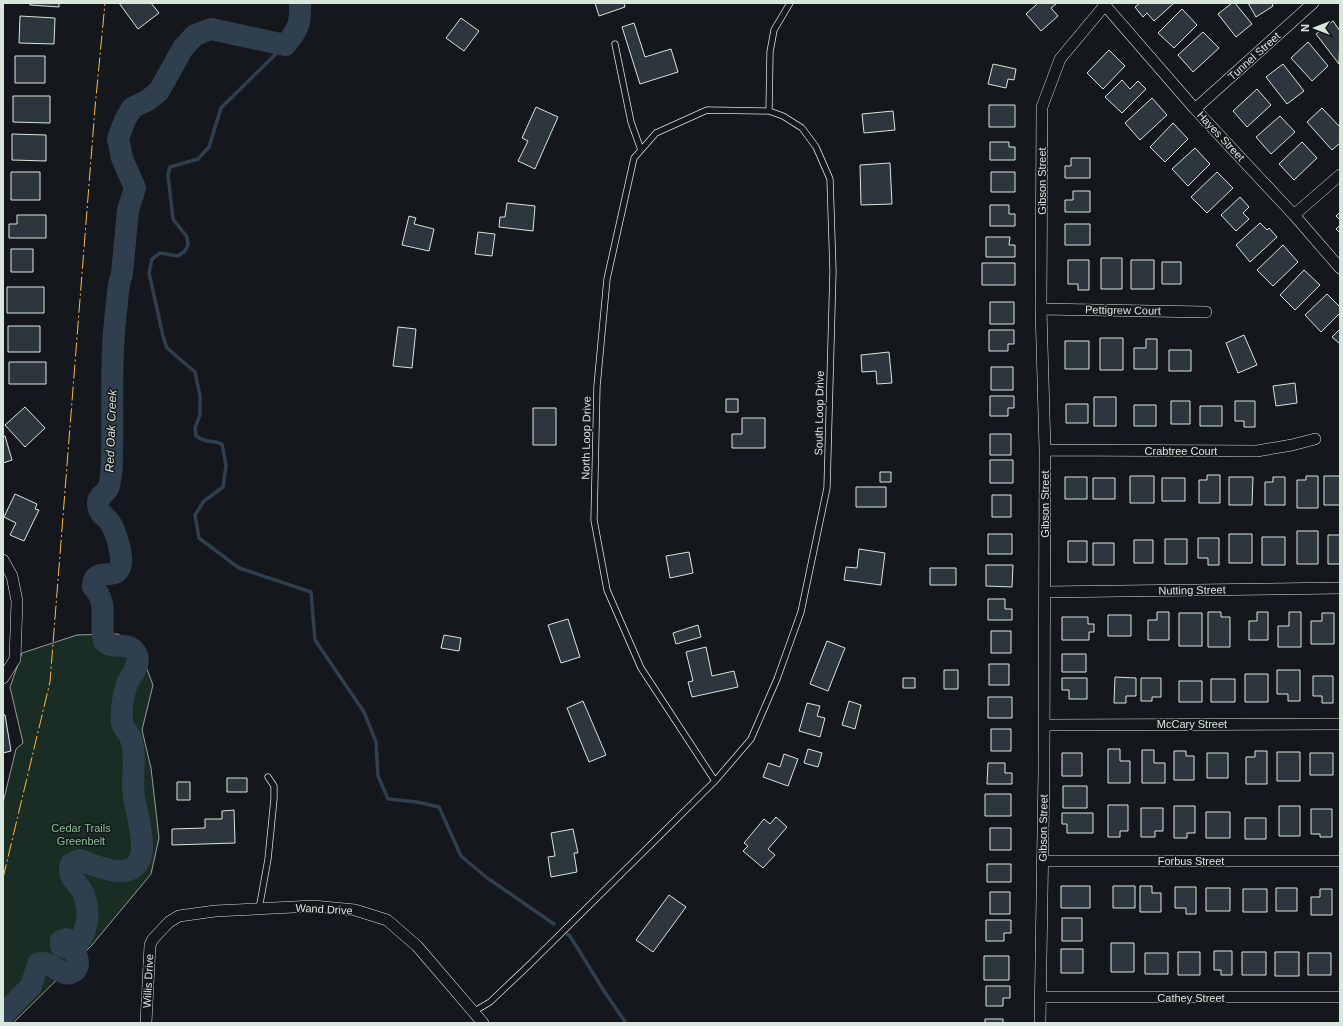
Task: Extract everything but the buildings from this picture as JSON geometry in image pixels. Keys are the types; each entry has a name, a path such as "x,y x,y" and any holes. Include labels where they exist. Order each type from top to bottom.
{"street":[{"name":"Tunnel Street","path":"1195,109 1313,3"},
{"name":"Hayes Street","path":"1104,4 1195,109 1294,215 1340,268"},
{"name":"Gibson Street","path":"1040,1023 1045,592 1045,450 1041,309 1042,107 1060,59 1104,4"},
{"path":"1294,215 1340,175"},
{"name":"Pettigrew Court","path":"1041,309 1206,312"},
{"name":"Crabtree Court","path":"1045,450 1257,451 1292,446 1315,439"},
{"path":"3,560 12,576 17,601 15,659 3,678"},
{"name":"Nutting Street","path":"1045,592 1340,588"},
{"name":"McCary Street","path":"1044,725 1340,724"},
{"name":"Forbus Street","path":"1042,861 1340,861"},
{"name":"Wand Drive","path":"215,911 312,906 355,910 387,920 417,946 483,1023"},
{"name":"Willis Drive","path":"146,1023 150,945 153,940 169,922 179,916 215,911"},
{"name":"Cathey Street","path":"1041,997 1340,997"}],"lane":[{"path":"769,111 770,52 774,30 790,3"},
{"path":"615,44 631,122 641,150"},
{"name":"South Loop Drive","path":"473,1012 490,1002 529,965 716,781 751,739 777,679 801,612 827,488 832,271 830,179 816,147 802,128 783,116 769,111 707,110"},
{"name":"North Loop Drive","path":"707,110 656,133 634,158 607,279 597,386 594,520 607,590 641,668 716,781"},
{"path":"259,909 268,859 274,799 274,786 268,777"}],"green space":[{"name":"Cedar Trails Greenbelt","path":"118,634 139,648 153,685 142,730 151,768 159,838 151,874 92,945 13,1023 3,1023 3,803 16,749 23,743 10,687 22,653 77,635"}],"waterway":[{"name":"Red Oak Creek","path":"3,1015 31,986 38,964 47,964 64,973 73,972 77,968 78,962 75,953 70,949 61,946 61,941 66,939 72,941 80,940 87,922 85,897 71,876 71,864 79,860 102,868 117,871 130,870 137,864 141,854 141,830 133,790 133,746 122,723 123,703 126,688 137,665 138,657 133,649 129,647 112,645 104,641 101,599 93,587 94,580 98,576 117,572 120,567 121,559 119,545 113,529 109,521 99,510 98,502 99,498 108,488 111,475 113,341 118,288 122,274 128,210 135,188 122,158 118,139 125,120 132,108 148,100 159,91 183,48 195,35 211,29 285,45 298,26 300,3"},
{"path":"285,45 221,108 209,147 198,159 170,167 168,175 173,219 187,237 188,245 185,251 178,256 160,253 152,259 149,273 167,348 195,372 200,396 200,415 195,428 196,436 207,441 222,444 226,466 223,487 204,501 195,515 199,538 239,568 311,592 315,640 364,712 376,742 378,776 388,799 417,802 439,807 461,856 486,877 554,924"},
{"path":"566,933 570,936 626,1023"}],"power":[{"path":"3,878 50,682 95,108 105,3"}]}
